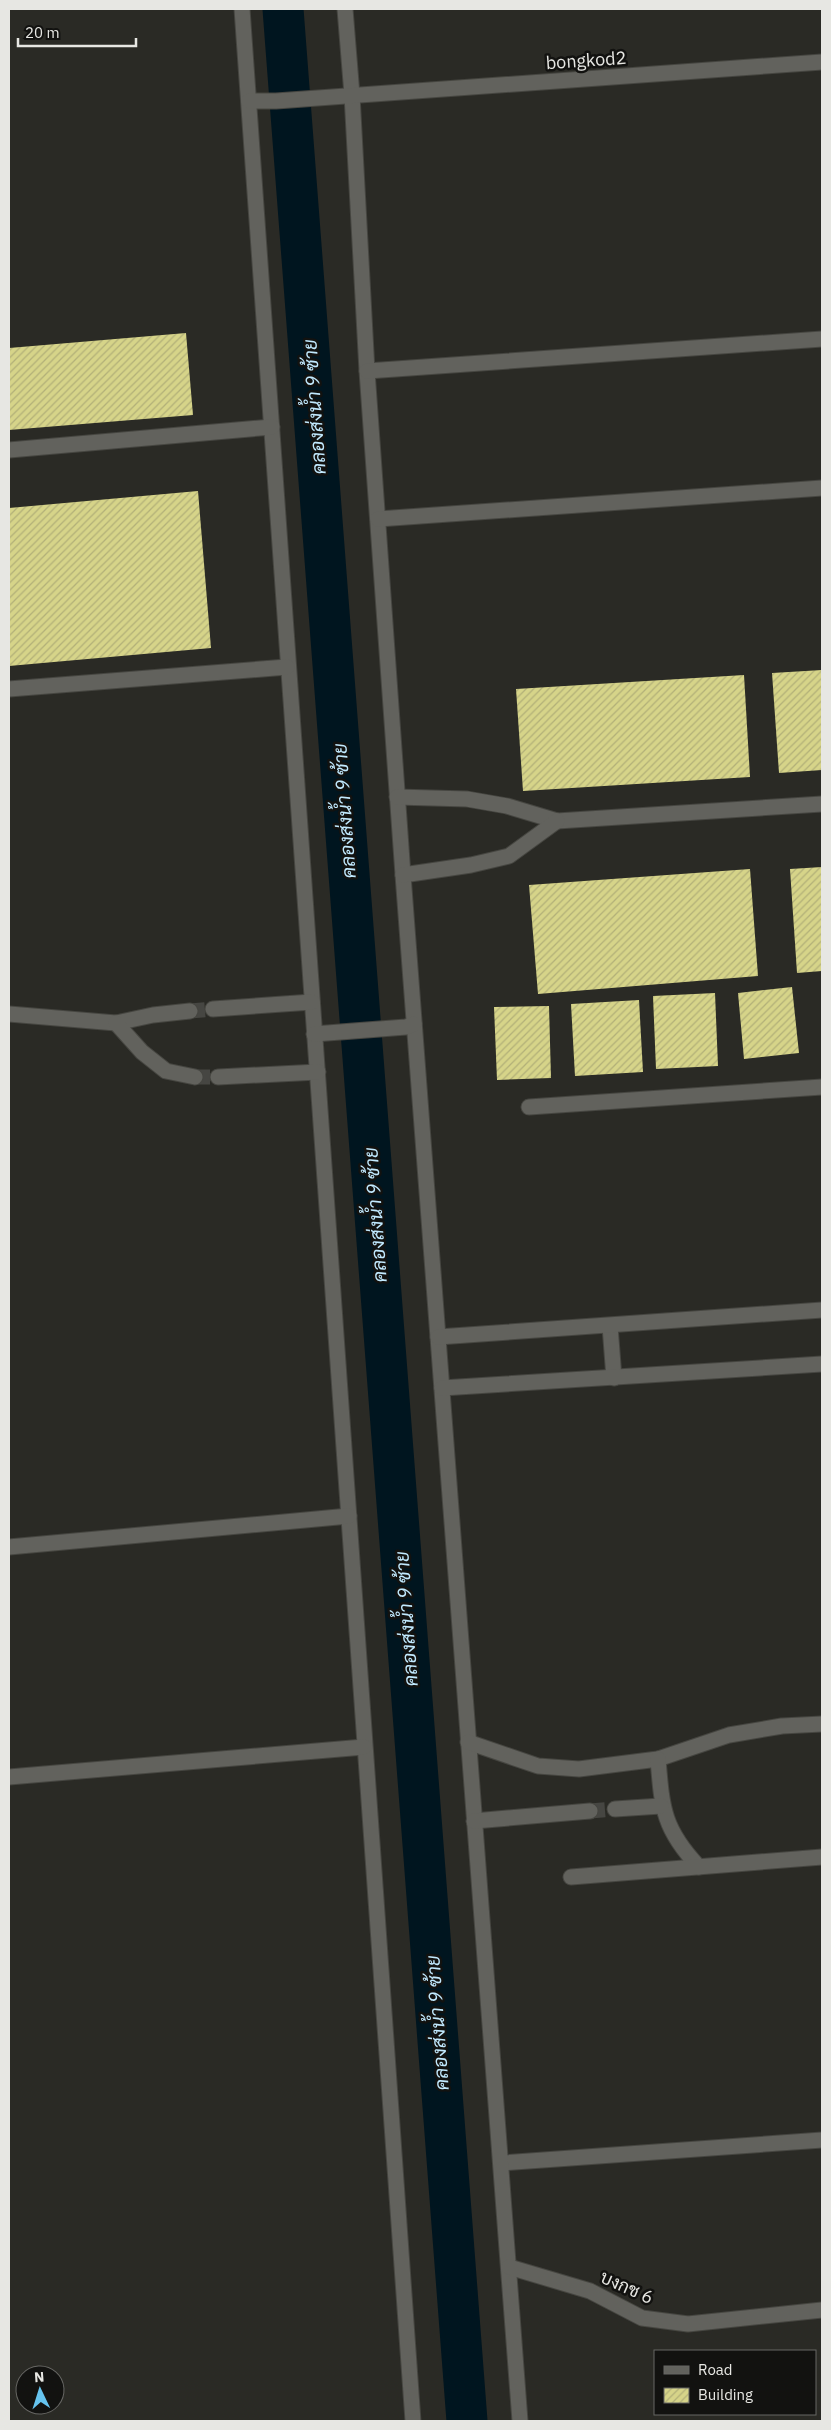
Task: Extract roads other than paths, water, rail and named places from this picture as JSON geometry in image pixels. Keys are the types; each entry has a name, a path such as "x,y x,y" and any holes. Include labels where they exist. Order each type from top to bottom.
{"street":[{"path":"242,9 287,667 318,1072 364,1747 413,2421"},
{"path":"345,9 352,95 367,370 402,875 410,1025 438,1337 474,1821 502,2162 520,2421"},
{"name":"bongkod2","path":"249,101 276,101 822,62"},
{"path":"367,370 822,339"},
{"path":"9,450 272,427"},
{"path":"378,519 822,488"},
{"path":"9,690 287,667"},
{"path":"397,797 467,799 507,806 557,822 822,804"},
{"path":"402,875 471,865 509,856 557,822"},
{"path":"213,1009 312,1002"},
{"path":"9,1014 116,1023 153,1015 190,1011"},
{"path":"116,1023 142,1052 166,1071 195,1077"},
{"path":"314,1034 410,1025"},
{"path":"218,1077 318,1072"},
{"path":"529,1108 822,1087"},
{"path":"438,1337 822,1310"},
{"path":"610,1326 614,1378"},
{"path":"442,1388 822,1364"},
{"path":"9,1547 349,1516"},
{"path":"468,1742 538,1766 579,1769 658,1758 728,1735 782,1726 822,1724"},
{"path":"9,1776 364,1747"},
{"path":"658,1758 661,1806 682,1849 699,1867"},
{"path":"615,1809 661,1806"},
{"path":"474,1821 590,1811"},
{"path":"571,1877 822,1857"},
{"path":"502,2162 822,2140"},
{"name":"บงกช 6","path":"509,2266 590,2291 642,2318 688,2324 822,2310"}],"waterway":[{"name":"คลองส่งน้ำ 9 ซ้าย","path":"283,9 467,2421"}],"tunnel":[{"path":"190,1011 213,1009"},
{"path":"195,1077 218,1077"},
{"path":"590,1811 615,1809"}]}
